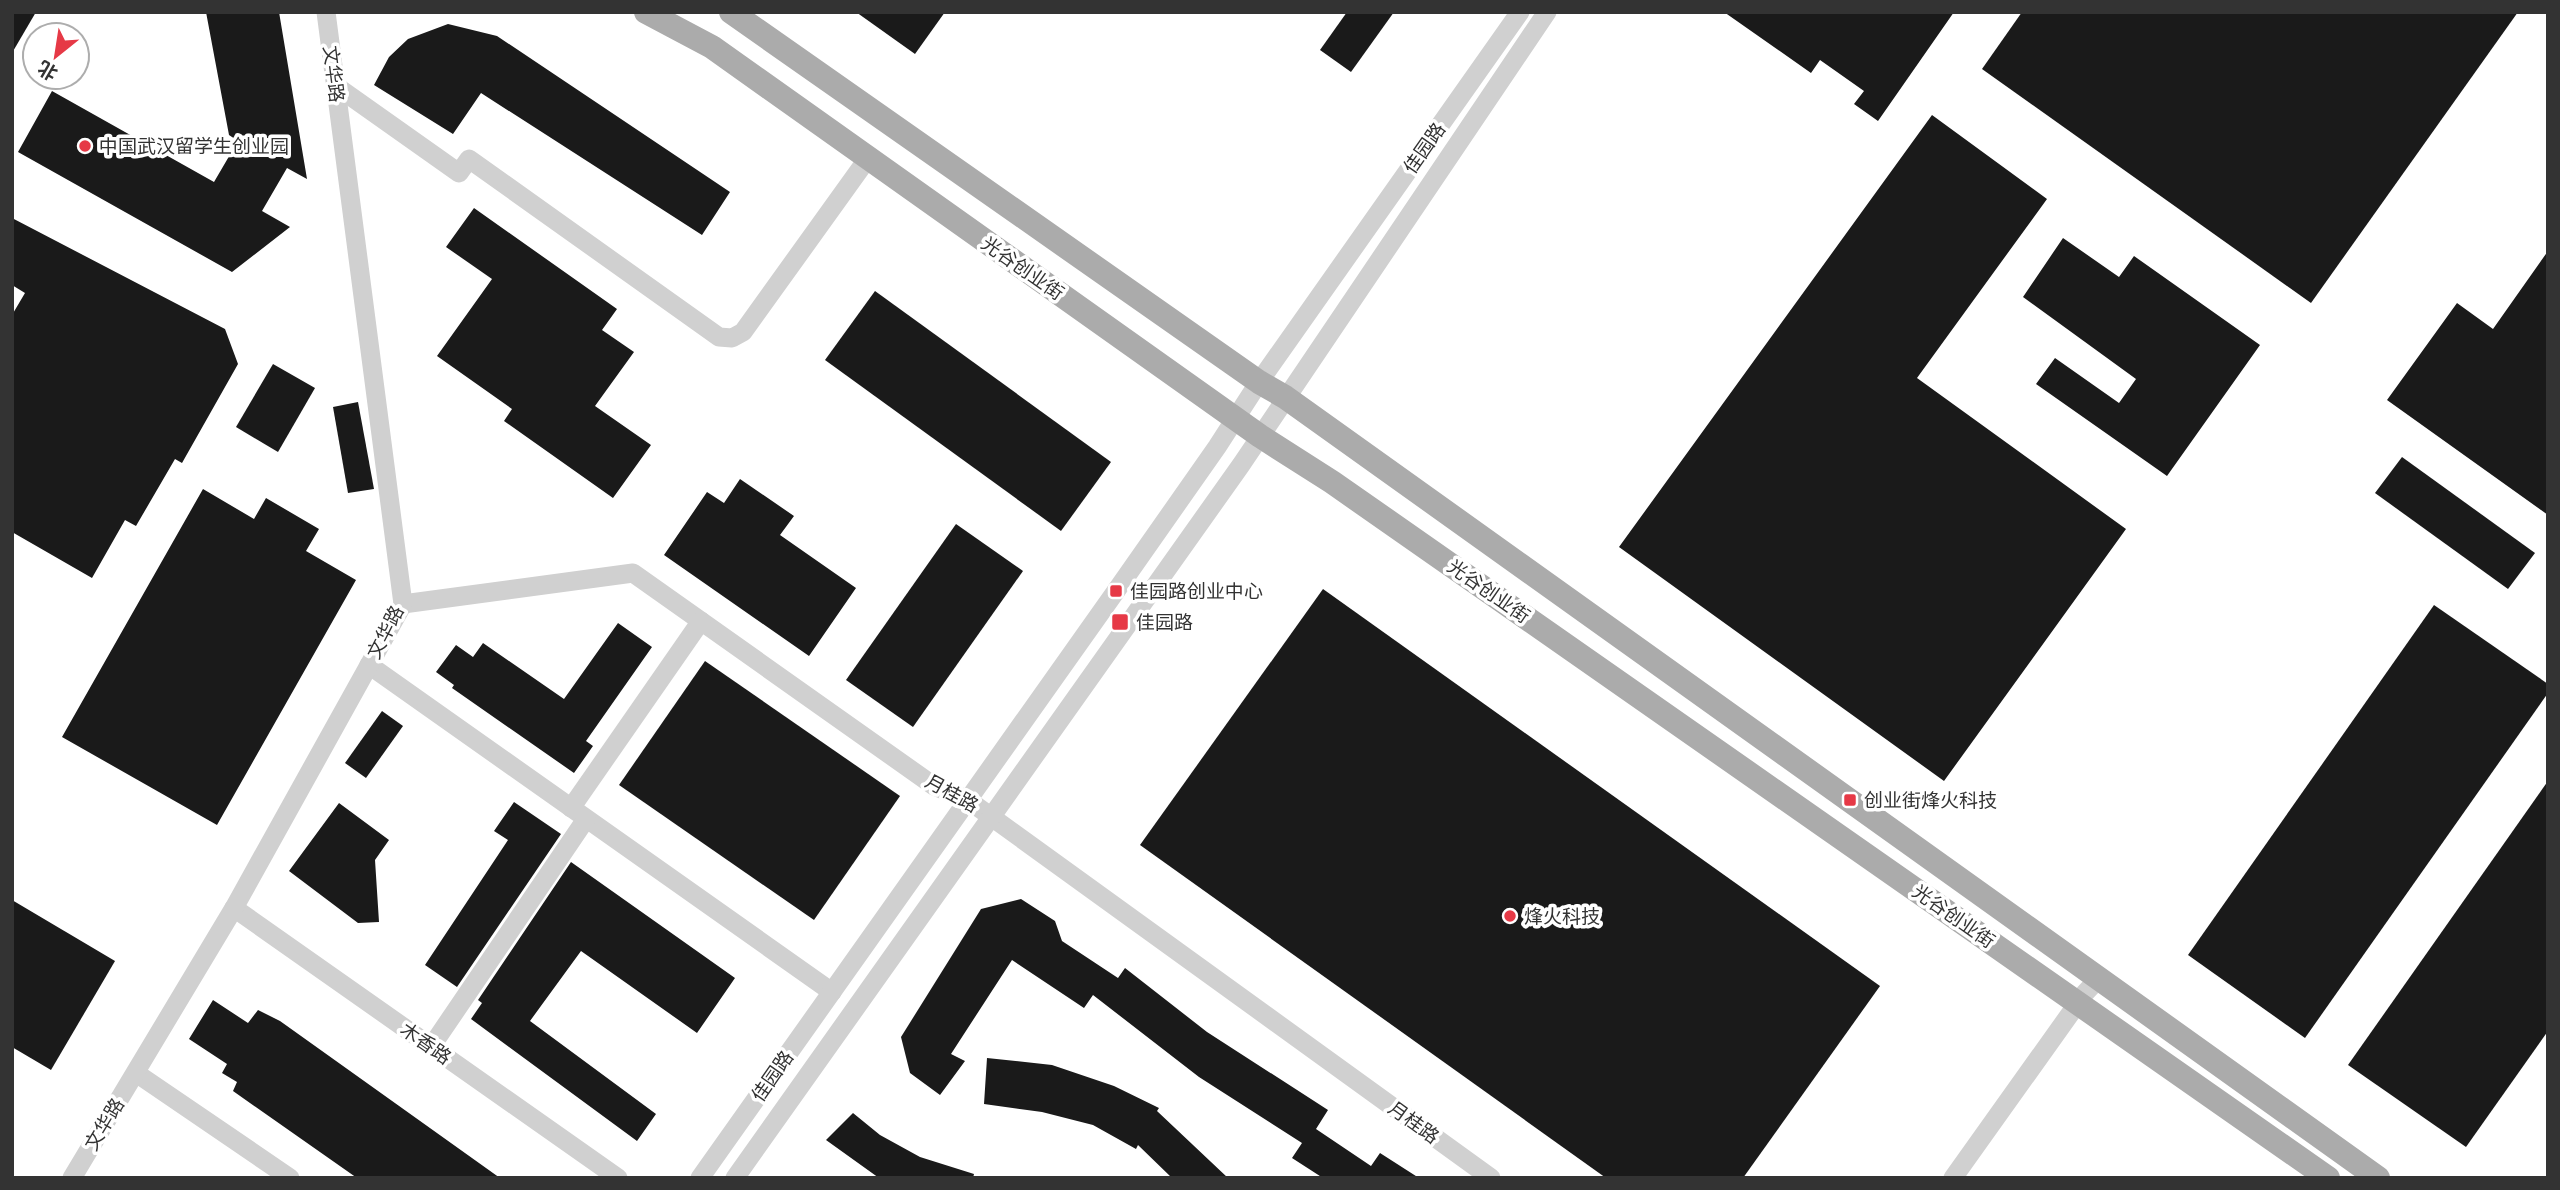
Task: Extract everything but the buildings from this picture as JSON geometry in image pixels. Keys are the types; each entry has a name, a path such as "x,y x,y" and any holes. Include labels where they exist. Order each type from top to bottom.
{"main road":[{"name":"光谷创业街","path":"646,12 712,47 1260,436 1343,490 2328,1178"},
{"name":"光谷创业街","path":"731,12 1259,382 1285,397 2378,1178"}],"street":[{"name":"文华路","path":"72,1178 234,908 403,604 326,12"},
{"name":"佳园路","path":"700,1178 1217,447 1234,417 1520,12"},
{"name":"佳园路","path":"736,1178 1260,436 1547,12"},
{"path":"336,86 459,173 469,159 719,337 732,338 743,332 868,158"},
{"name":"月桂路","path":"403,604 633,573 934,786 968,800 992,816 1491,1178"},
{"path":"431,1047 701,621"},
{"path":"369,666 832,992"},
{"name":"木香路","path":"234,908 618,1178"},
{"path":"1953,1178 2077,1004 2099,978"},
{"path":"136,1073 290,1178"}],"place":[{"name":"中国武汉留学生创业园","path":"85,146"},
{"name":"佳园路创业中心","path":"1116,591"},
{"name":"佳园路","path":"1120,622"},
{"name":"创业街烽火科技","path":"1850,800"},
{"name":"烽火科技","path":"1510,916"}]}
